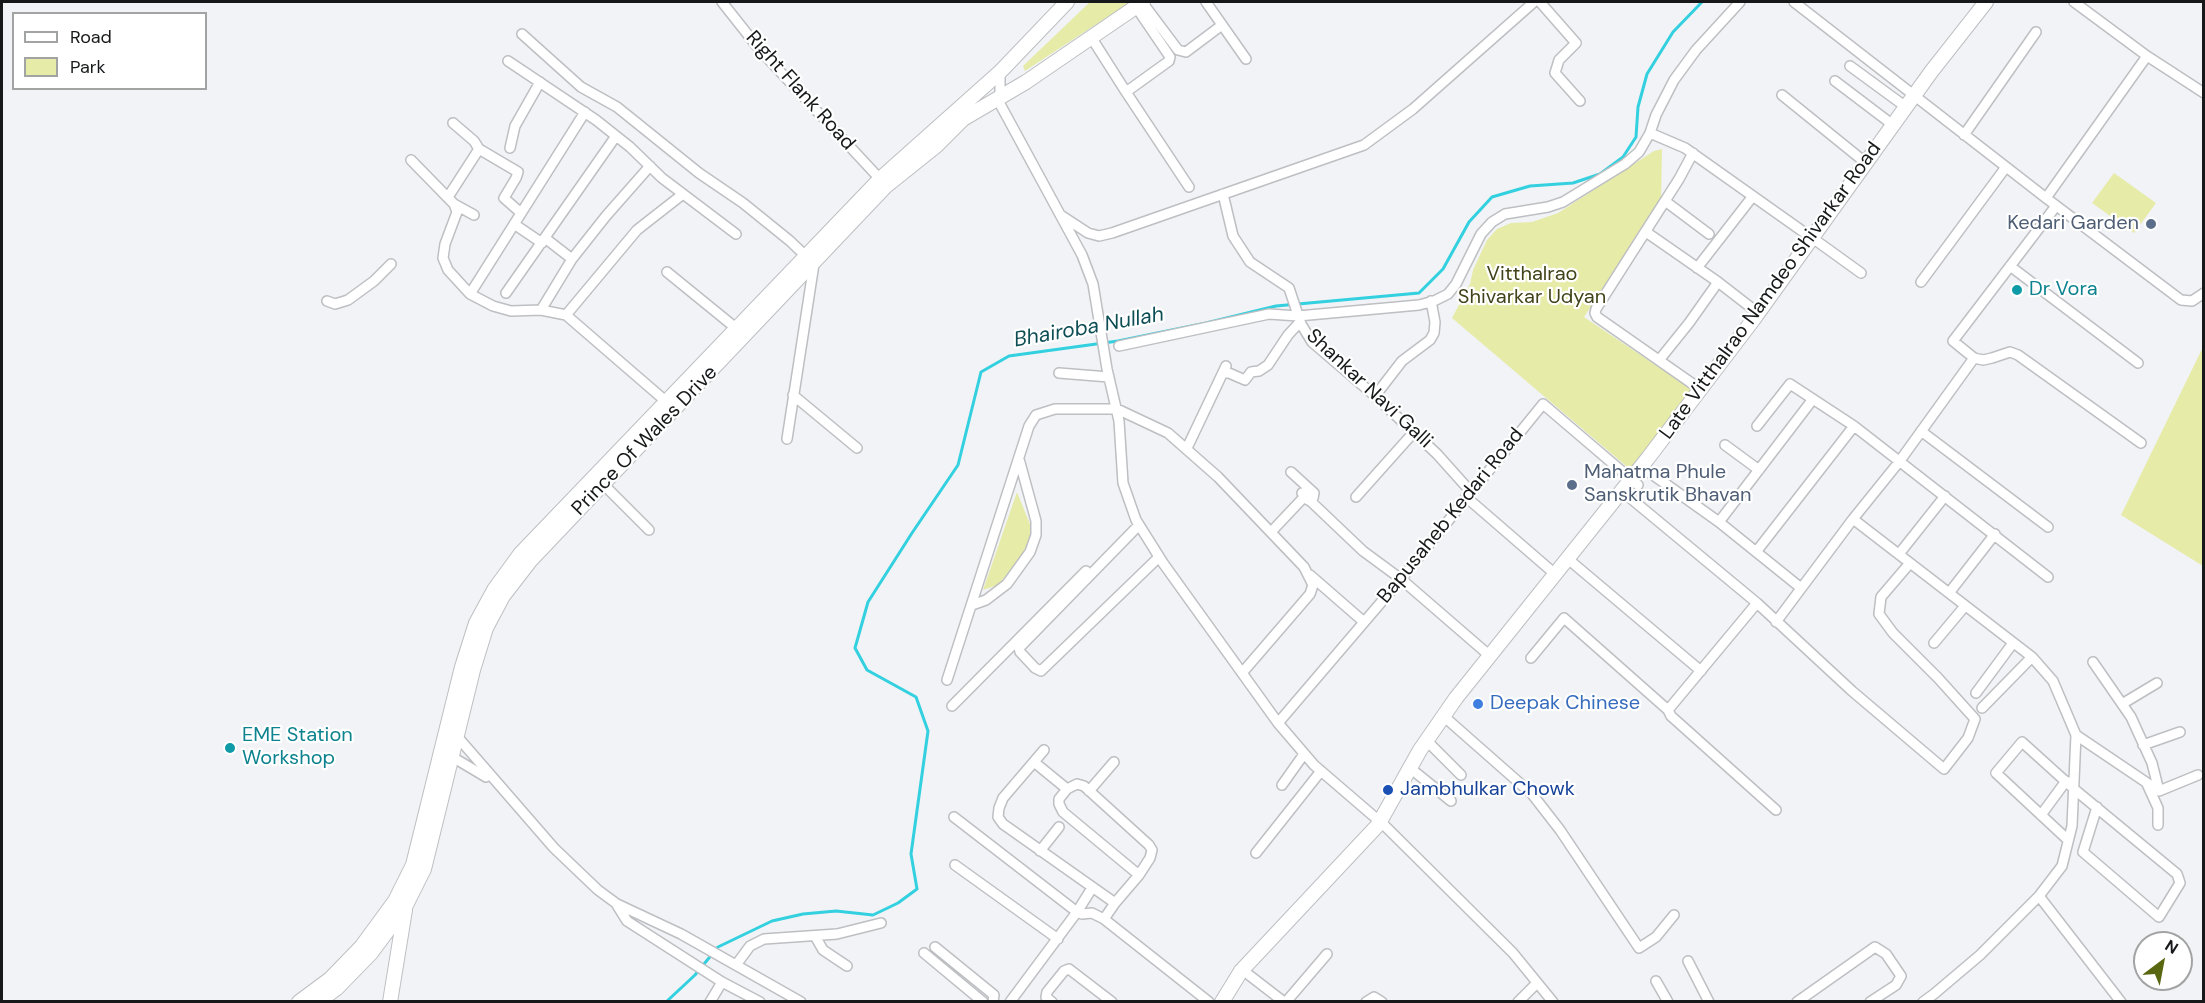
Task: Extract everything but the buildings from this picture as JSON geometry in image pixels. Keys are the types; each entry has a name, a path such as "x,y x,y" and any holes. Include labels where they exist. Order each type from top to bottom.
{"street":[{"name":"Right Flank Road","path":"722,2 760,50 880,179"},
{"name":"Prince Of Wales Drive","path":"318,1002 337,988 370,953 424,869 452,733 462,667 476,623 494,590 521,553 671,406 810,260 880,179 1000,72 1067,2"},
{"path":"1206,2 1246,59"},
{"path":"1060,215 1088,233 1100,236 1364,145 1413,109 1534,2"},
{"path":"1540,2 1576,43 1559,60 1555,73 1580,101"},
{"path":"1119,346 1269,314 1299,319 1431,302 1448,294 1456,284 1481,234 1492,222 1505,214 1548,207 1563,202 1625,164 1639,152 1674,80 1696,50 1740,2"},
{"path":"1794,2 1914,101 2006,166 2181,300 2192,301 2204,293"},
{"name":"Late Vitthalrao Namdeo Shivarkar Road","path":"1222,1002 1225,993 1241,971 1382,824 1427,739 1456,698 1556,574 1571,561 1629,497 1635,482 1649,472 1986,2"},
{"name":"Late Vitthalrao Namdeo Shivarkar Road","path":"1230,1002 1249,975 1382,824 1448,720 1635,482 1700,388 1815,240 1893,125 1995,2"},
{"path":"2074,2 2147,56 2204,93"},
{"name":"Prince Of Wales Drive","path":"452,733 486,628 503,596 530,561 603,484 737,329 889,184 936,146 963,119 1001,97 1140,4"},
{"path":"1140,4 1178,50 1186,52 1222,25"},
{"path":"1126,92 1169,61 1170,57 1140,4"},
{"path":"1964,135 2036,32"},
{"path":"522,34 581,87 617,107 699,173 743,203 810,260 787,439"},
{"path":"1091,37 1189,187"},
{"path":"2046,198 2147,56"},
{"path":"507,61 585,112 683,194 736,234"},
{"path":"1850,66 1914,101"},
{"path":"1000,72 1000,104 1082,255 1093,284 1108,373 1117,409 1124,483 1137,523 1278,723 1304,754 1382,824 1513,953 1552,1002"},
{"path":"1835,81 1893,125"},
{"path":"510,148 515,126 540,82"},
{"path":"1782,95 1866,164"},
{"path":"470,294 585,112"},
{"path":"453,123 474,141 479,149 518,172 504,198 521,213"},
{"path":"1650,133 1663,137 1693,153 1861,273"},
{"path":"506,293 616,136"},
{"path":"451,201 479,149"},
{"path":"1693,153 1595,313 1597,317 1700,388"},
{"path":"411,160 451,201 474,215"},
{"path":"541,310 572,259 650,166"},
{"path":"1921,282 2006,166"},
{"path":"566,315 637,230 683,194"},
{"name":"Shankar Navi Galli","path":"1223,194 1230,227 1244,254 1250,262 1289,288 1299,319 1312,342 1414,432 1437,454 1468,495 1556,574"},
{"path":"1697,268 1753,196"},
{"path":"451,201 457,212 445,244 443,258 448,270 470,294 493,306 512,311 541,310 566,315 671,406"},
{"path":"1665,201 1709,234"},
{"path":"2056,206 1953,341 1974,358 1992,358 2010,352 2018,355 2141,443"},
{"path":"514,224 572,259"},
{"path":"1646,232 1758,313"},
{"path":"327,301 335,304 348,300 374,281 391,264"},
{"path":"2010,266 2138,363"},
{"path":"667,272 737,329"},
{"path":"1660,359 1718,282"},
{"path":"1375,396 1402,361 1430,340 1434,333 1435,322 1431,302"},
{"path":"1187,448 1225,370 1245,380 1251,372 1259,371 1268,365 1299,319"},
{"path":"1776,622 1899,462 1974,358"},
{"path":"1059,373 1108,373"},
{"path":"1756,426 1790,384 1854,426 2048,577"},
{"path":"793,395 857,448"},
{"path":"1719,522 1813,399"},
{"name":"Bapusaheb Kedari Road","path":"1278,723 1401,579 1543,404 1635,482"},
{"path":"947,680 1029,426 1036,415 1055,409 1117,409 1168,433 1187,448 1271,532 1310,575 1364,622"},
{"path":"1756,552 1854,426"},
{"path":"1921,431 2048,527"},
{"path":"1356,497 1414,432"},
{"path":"1725,444 1759,470"},
{"path":"972,605 986,600 1006,584 1030,552 1036,536 1036,521 1019,459"},
{"path":"1290,472 1314,494 1313,498 1305,496"},
{"path":"1649,472 1719,522 1801,588"},
{"path":"603,484 649,530"},
{"path":"1271,532 1305,496"},
{"path":"1305,496 1363,550 1401,579 1490,656"},
{"path":"1899,554 1945,496"},
{"path":"1629,497 1757,603 1852,691 1944,769 1968,738 1975,719 1893,633 1879,614 1881,597 1910,563"},
{"path":"1853,519 2032,657 2053,681 2076,735 2072,826 2062,866 2040,896 1961,972 1923,1002"},
{"path":"1137,523 1019,648 1020,652 1035,668 1041,671 1159,557"},
{"path":"952,706 1137,523"},
{"path":"1948,593 1995,534"},
{"path":"1571,561 1701,671"},
{"path":"1242,673 1310,594 1313,585 1310,575"},
{"path":"1668,710 1757,603"},
{"path":"1934,643 1965,606"},
{"path":"1531,658 1564,618 1776,810"},
{"path":"1976,693 2013,643"},
{"path":"1982,708 2032,657"},
{"path":"2093,662 2131,717 2155,772 2159,791"},
{"path":"2122,704 2157,683"},
{"path":"1448,720 1532,794 1560,830 1639,948 1656,937 1674,915"},
{"path":"2143,745 2180,732"},
{"path":"452,733 578,873 617,904 681,934 801,1002"},
{"path":"2076,735 2159,791"},
{"path":"2068,840 1996,773 2022,742 2074,789 2097,807 2177,874 2180,883 2159,917 2083,852 2097,807"},
{"path":"1431,745 1461,775"},
{"path":"1044,750 1004,798 998,817 1003,824 1115,903"},
{"path":"447,754 478,770 498,785"},
{"path":"1282,785 1304,754"},
{"path":"1034,762 1067,789"},
{"path":"1089,791 1114,762"},
{"path":"1256,853 1321,771"},
{"path":"1415,772 1451,801"},
{"path":"2159,791 2198,775"},
{"path":"2041,815 2066,781"},
{"path":"1104,919 1139,875 1150,858 1152,850 1084,786 1077,784 1067,789 1059,799 1064,812 1139,875"},
{"path":"2147,784 2158,808 2158,825"},
{"path":"954,817 1079,913 1092,913 1104,919 1209,1002"},
{"path":"1040,851 1059,827"},
{"path":"955,865 1058,939"},
{"path":"1010,1002 1079,913 1092,888"},
{"path":"2040,896 2121,1002"},
{"name":"Prince Of Wales Drive","path":"299,1002 330,979 400,904"},
{"path":"390,1002 400,904"},
{"path":"617,904 627,921 722,982 760,1002"},
{"path":"736,965 750,946 764,939 837,934 880,923"},
{"path":"815,936 823,950 847,966"},
{"path":"935,947 994,994 993,1002"},
{"path":"1797,1002 1875,947 1886,954 1901,976 1896,985 1870,1002"},
{"path":"924,953 983,1002"},
{"path":"1249,975 1285,1002 1327,954"},
{"path":"1688,961 1710,1002"},
{"path":"1052,1002 1047,997 1047,992 1069,969 1112,1002"},
{"path":"1656,981 1668,1002"},
{"path":"710,1002 722,982"},
{"path":"1518,1002 1537,983"},
{"path":"1366,1002 1374,997 1382,1002"}],"green space":[{"path":"1090,2 1130,2 1025,71 1023,66"},
{"name":"Vitthalrao Shivarkar Udyan","path":"1662,149 1661,203 1584,317 1691,389 1632,471 1452,318 1470,284 1473,270 1487,240 1497,229 1511,223 1532,222 1558,213 1654,151"},
{"path":"2114,173 2156,203 2134,233 2092,203"},
{"path":"2203,347 2204,566 2121,515"},
{"path":"1017,492 1036,539 998,585 983,590"}],"waterway":[{"name":"Bhairoba Nullah","path":"666,1002 695,975 718,947 772,921 803,914 836,911 873,915 898,903 917,889 911,854 928,731 916,697 867,670 855,648 868,602 958,465 981,372 1009,356 1118,341 1276,306 1419,293 1443,269 1469,222 1492,197 1530,186 1573,183 1600,174 1623,157 1636,137 1638,107 1647,74 1673,32 1702,2"}],"place":[{"name":"Kedari Garden","path":"2151,224"},
{"name":"Dr Vora","path":"2017,290"},
{"name":"Mahatma Phule Sanskrutik Bhavan","path":"1572,485"},
{"name":"Deepak Chinese","path":"1478,704"},
{"name":"EME Station Workshop","path":"230,748"},
{"name":"Jambhulkar Chowk","path":"1388,790"}]}
